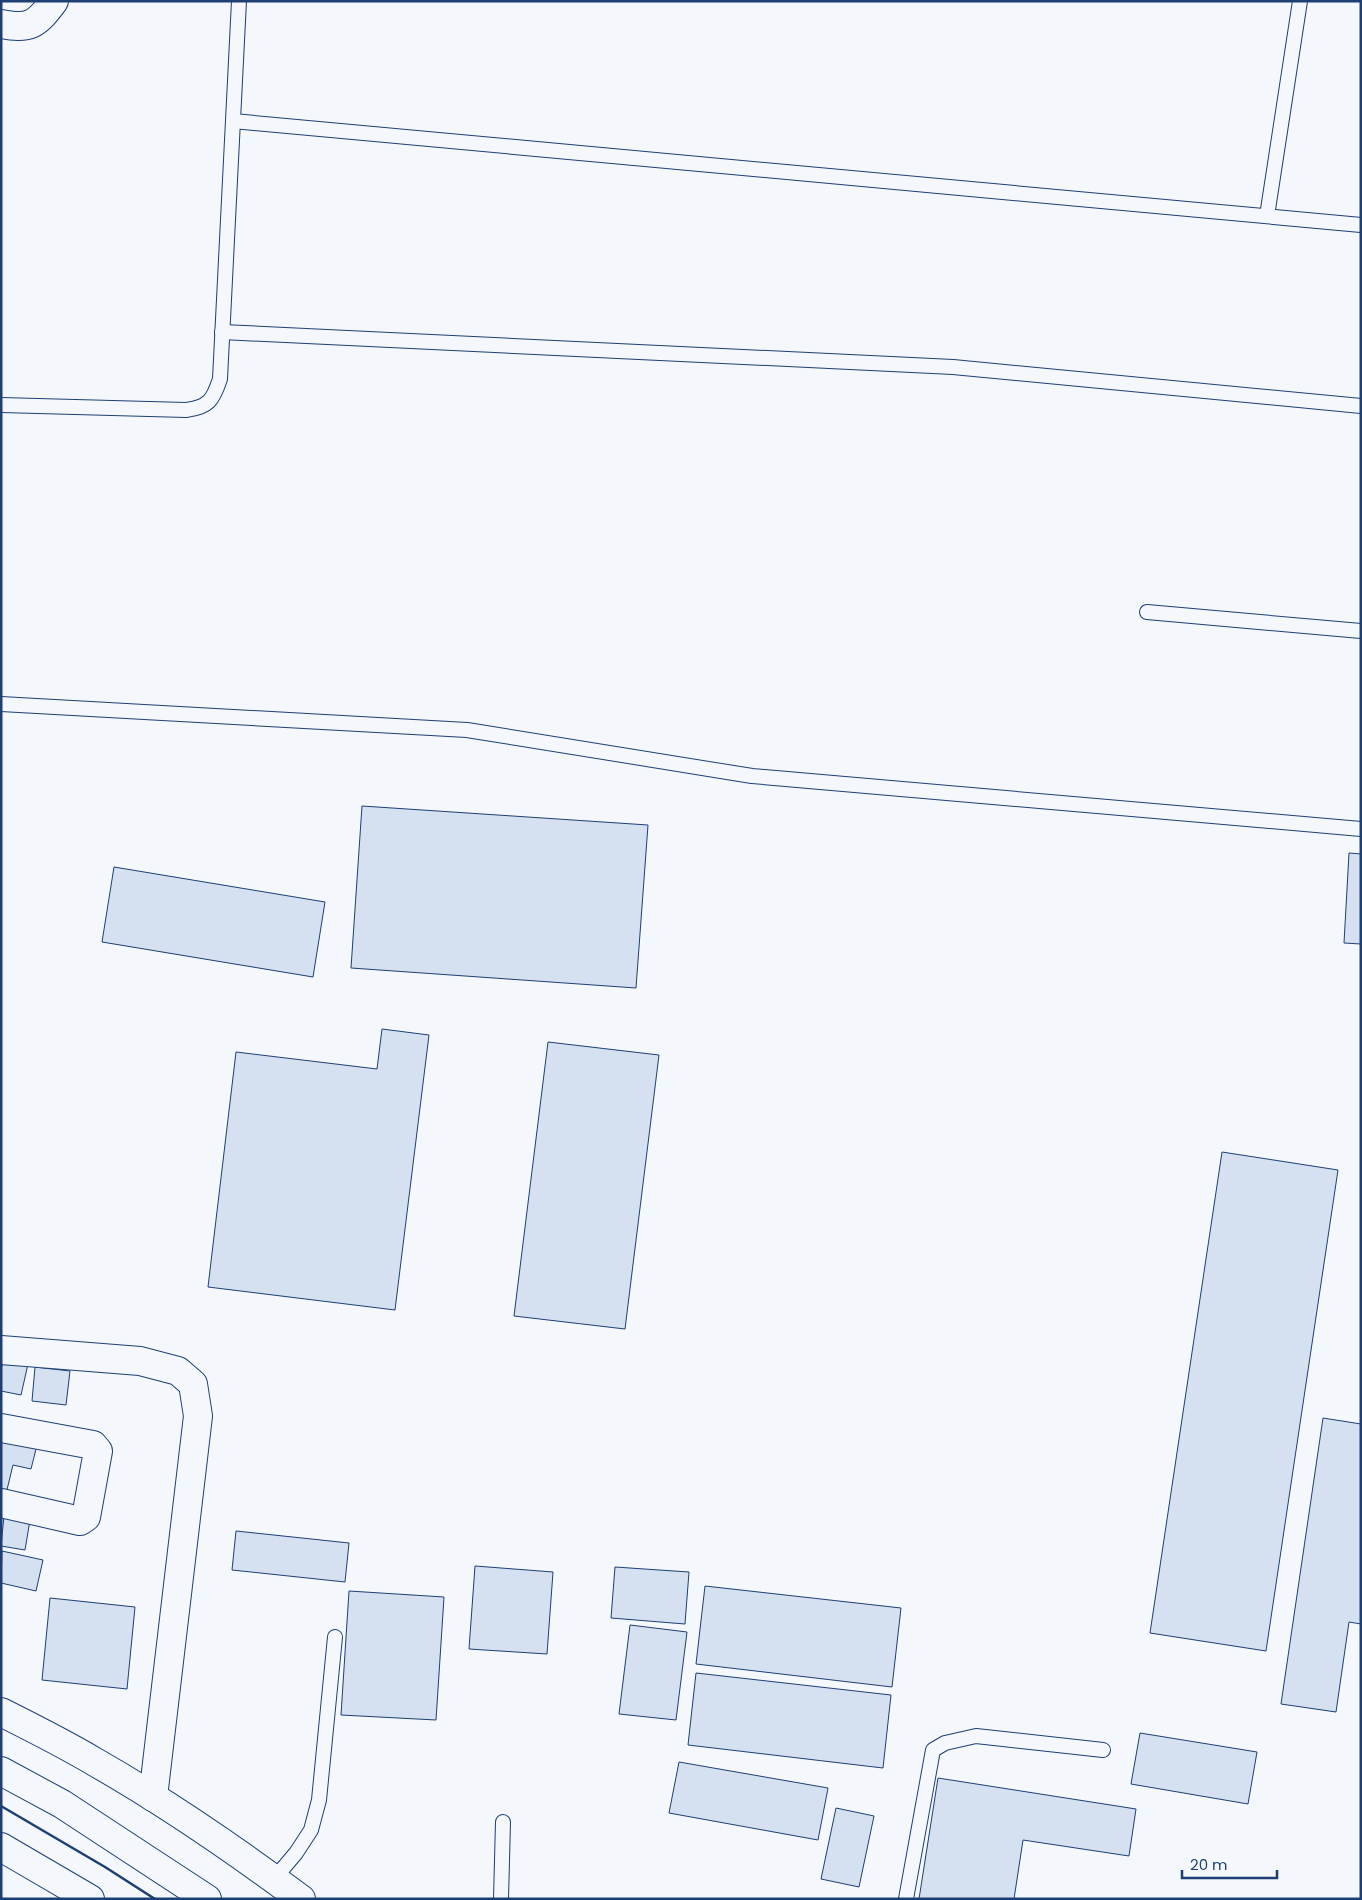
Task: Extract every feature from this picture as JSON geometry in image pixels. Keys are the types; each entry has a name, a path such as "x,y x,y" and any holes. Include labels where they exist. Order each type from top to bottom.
{"main road":[{"path":"1,24 18,28 29,26 42,18 54,1"},
{"path":"1,1350 140,1361 178,1372 194,1384 198,1416 153,1797"},
{"path":"1,1428 93,1445 98,1451 86,1517 80,1521 1,1503"},
{"path":"1,1712 95,1762 153,1797 301,1899"},
{"path":"1,1771 62,1804 207,1899"},
{"path":"1,1846 90,1899"}],"lane":[{"path":"1,405 186,410 200,408 212,400 220,379 239,1"},
{"path":"1267,216 1300,1"},
{"path":"233,121 1361,225"},
{"path":"222,332 953,368 1361,406"},
{"path":"1147,612 1361,631"},
{"path":"1,704 467,730 752,776 1361,830"},
{"path":"274,1879 296,1853 310,1830 320,1800 335,1636"},
{"path":"906,1899 933,1750 945,1742 976,1736 1103,1750"},
{"path":"501,1899 503,1822"}],"building":[{"path":"362,806 648,825 636,988 351,968"},
{"path":"1349,853 1361,854 1361,944 1344,943"},
{"path":"114,867 325,902 313,977 102,942"},
{"path":"382,1029 429,1035 395,1310 208,1287 236,1052 377,1069"},
{"path":"548,1042 659,1055 625,1329 514,1316"},
{"path":"1222,1152 1338,1170 1266,1651 1150,1633"},
{"path":"4,1359 28,1364 21,1395 1,1391 1,1369"},
{"path":"35,1367 70,1371 66,1405 32,1401"},
{"path":"1323,1418 1361,1424 1361,1624 1349,1622 1336,1712 1281,1704"},
{"path":"1,1437 37,1445 31,1469 13,1465 5,1498 1,1497"},
{"path":"4,1516 30,1520 25,1550 1,1546"},
{"path":"236,1531 349,1543 345,1582 232,1570"},
{"path":"2,1551 43,1560 36,1591 1,1583"},
{"path":"475,1566 553,1572 547,1654 469,1649"},
{"path":"615,1567 689,1572 685,1624 611,1618"},
{"path":"705,1586 901,1608 892,1687 696,1664"},
{"path":"349,1591 444,1597 436,1720 341,1715"},
{"path":"50,1598 135,1607 127,1689 42,1680"},
{"path":"630,1625 687,1632 676,1720 619,1714"},
{"path":"696,1673 891,1695 883,1768 688,1745"},
{"path":"1140,1733 1257,1752 1248,1804 1131,1784"},
{"path":"679,1762 828,1788 818,1840 669,1813"},
{"path":"938,1778 1136,1809 1129,1856 1023,1840 1014,1899 919,1899"},
{"path":"836,1808 874,1816 859,1887 821,1879"}],"wall":[{"path":"1,1806 105,1867 155,1899"}]}
